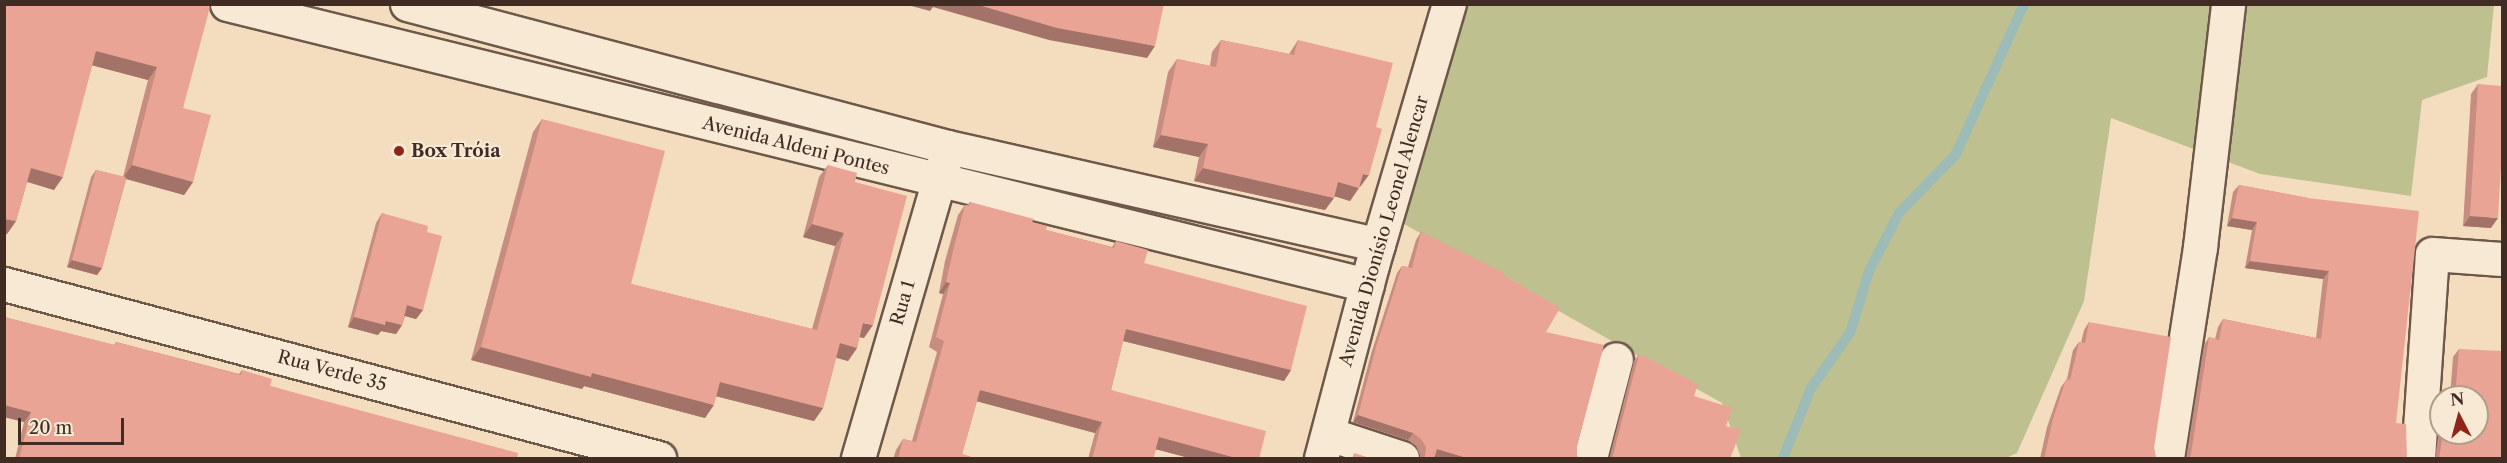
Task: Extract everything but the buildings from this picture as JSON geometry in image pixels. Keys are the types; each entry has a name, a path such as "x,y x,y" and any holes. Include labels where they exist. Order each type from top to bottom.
{"main road":[{"name":"Avenida Aldeni Pontes","path":"227,4 1367,285"},
{"name":"Avenida Aldeni Pontes","path":"407,4 948,147 1378,245"},
{"name":"Avenida Dionísio Leonel Alencar","path":"1325,446 1378,245 1449,4"},
{"path":"2167,459 2200,247 2228,4"},
{"name":"Rua 1","path":"858,459 948,147"},
{"path":"2418,459 2432,254 2502,259"},
{"name":"Rua Verde 35","path":"4,284 658,459"},
{"path":"1590,459 1616,359"},
{"path":"1325,446 1402,459"}],"green space":[{"path":"1468,5 2494,5 2487,77 2422,100 2411,196 2260,174 2111,118 2084,301 2017,453 2006,458 1741,458 1722,403 1404,224"}],"waterway":[{"path":"1783,458 1811,388 1850,333 1869,271 1899,213 1956,154 2024,4"}],"place":[{"name":"Box Tróia","path":"399,151"}]}
